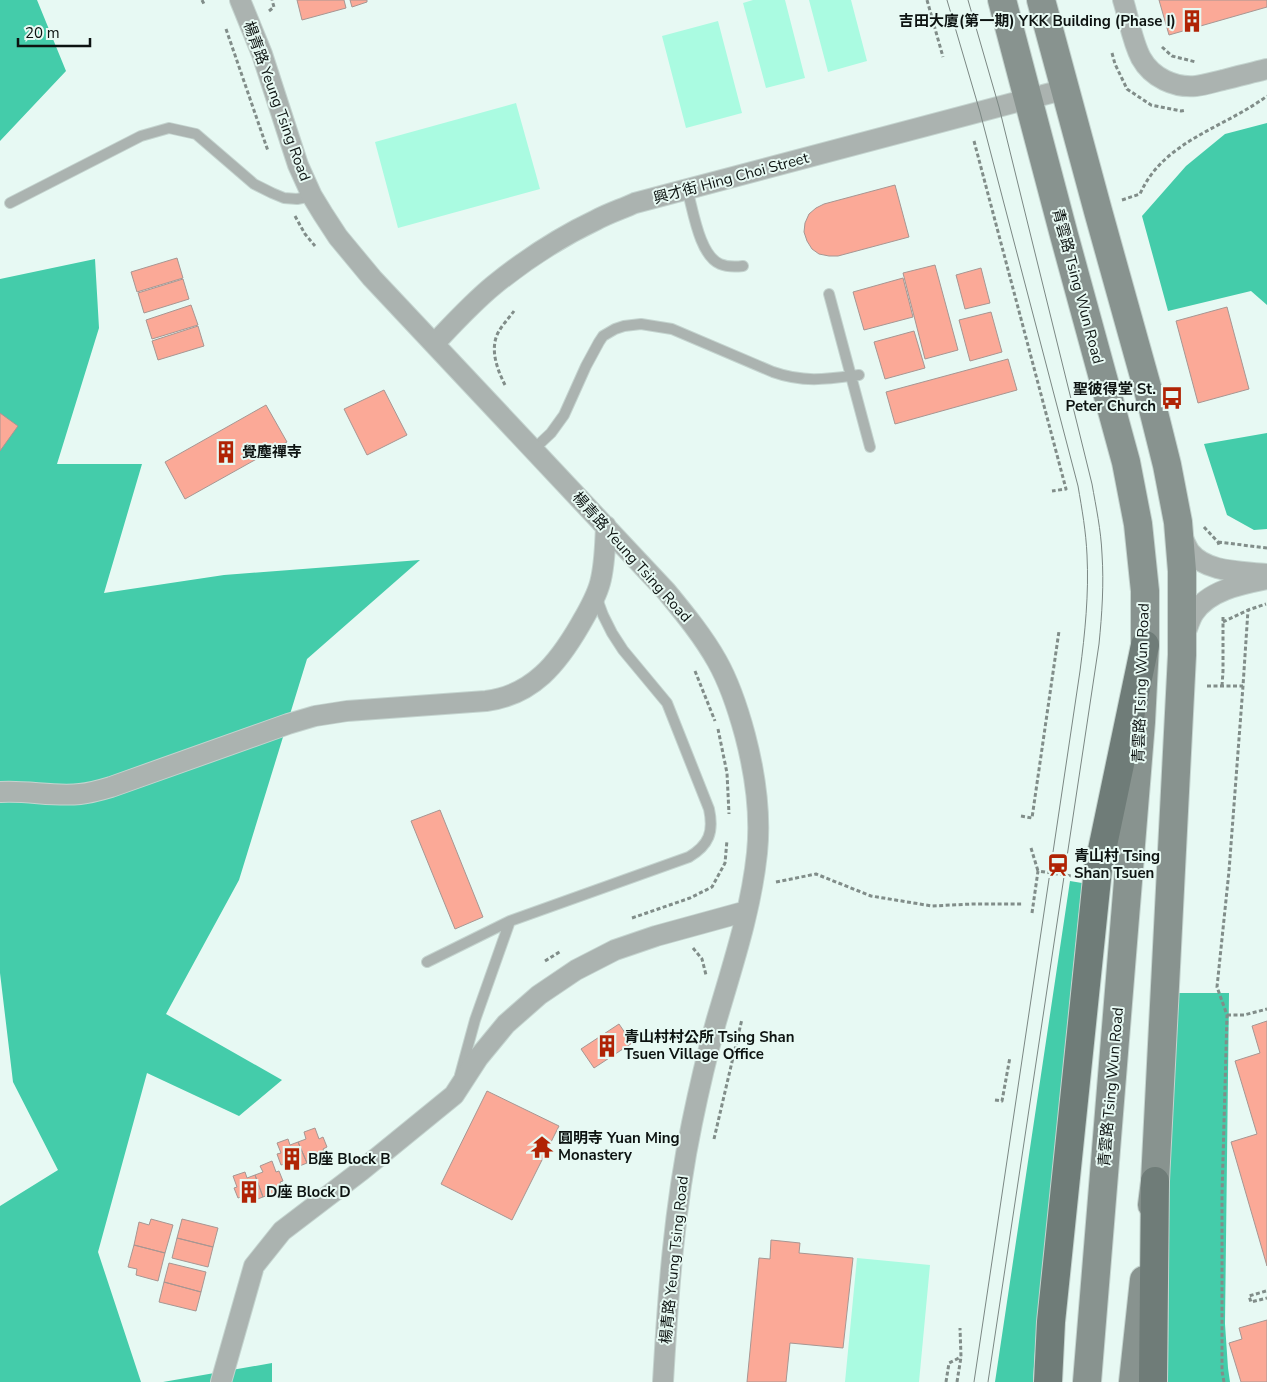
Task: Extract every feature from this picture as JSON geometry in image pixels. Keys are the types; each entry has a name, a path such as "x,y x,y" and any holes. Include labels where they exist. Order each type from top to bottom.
{"main road":[{"name":"青雲路 Tsing Wun Road","path":"1002,0 1126,462 1138,524 1145,591 1145,645 1140,732 1087,1382"},
{"path":"1041,0 1154,410 1178,522 1182,571 1183,642 1155,1181 1153,1382"},
{"path":"1048,1382 1051,1322 1098,869 1145,645"},
{"path":"1133,1382 1155,1181"}],"street":[{"name":"楊青路 Yeung Tsing Road","path":"240,0 262,54 298,166 312,196 338,237 372,278 666,591 704,639 725,676 738,712 753,770 758,822 756,862 747,911 732,972 703,1072 684,1166 675,1226 663,1382"},
{"path":"1123,0 1142,59 1159,77 1177,84 1197,86 1267,69"},
{"name":"興才街 Hing Choi Street","path":"434,344 462,314 493,286 526,261 560,239 597,219 635,203 1066,89"},
{"path":"1178,522 1186,545 1198,559 1220,568 1267,574"},
{"path":"0,792 26,791 62,795 88,794 316,716 347,711 486,701 504,698 521,691 555,662 575,634 596,596 603,570 606,526"},
{"path":"1183,642 1194,613 1208,598 1233,588 1267,579"},
{"path":"221,1382 254,1266 282,1231 362,1170 454,1095 478,1058 506,1024 539,995 576,970 614,950 656,936 747,911"}],"lane":[{"path":"10,203 141,136 169,128 196,134 254,184 272,193 284,198 297,200 312,196"},
{"path":"687,189 702,243 708,254 718,263 730,267 743,266"},
{"path":"829,294 855,376 870,447"},
{"path":"534,449 564,415 599,342 609,332 624,326 641,324 672,328 773,372 790,377 819,380 855,376"},
{"path":"426,962 510,921 689,858 699,851 711,832 712,820 709,809 667,703 623,650 603,615 596,596"},
{"path":"454,1095 475,1020 510,921"}],"path":[{"path":"268,11 274,7 272,0"},
{"path":"927,0 943,57"},
{"path":"225,29 270,158"},
{"path":"1158,43 1172,56 1199,63"},
{"path":"1121,200 1140,194 1151,173 1159,164 1180,148 1267,96"},
{"path":"974,141 1066,489 1052,491"},
{"path":"284,198 305,234 317,248"},
{"path":"508,390 498,370 494,348 498,332 514,311"},
{"path":"1218,542 1267,548"},
{"path":"1222,686 1223,622 1248,610 1267,604"},
{"path":"1224,1382 1222,1371 1222,1196 1227,1014 1217,987 1229,870 1244,686 1248,610"},
{"path":"1021,816 1032,818 1058,631"},
{"path":"694,669 717,724 727,773 730,814"},
{"path":"1204,686 1244,686"},
{"path":"627,920 690,898 712,887 725,863 728,834"},
{"path":"1031,848 1038,871 1032,913"},
{"path":"1038,871 1076,877"},
{"path":"774,875 773,883 816,874 871,896 932,906 1022,904"},
{"path":"686,947 692,948 702,959 706,974 704,983"},
{"path":"540,966 562,951"},
{"path":"1227,1014 1244,1015 1267,1009"},
{"path":"713,1142 744,1012"},
{"path":"995,1100 1002,1101 1010,1057"},
{"path":"1266,1291 1249,1296 1251,1302 1267,1298"},
{"path":"957,1382 961,1356 960,1328"},
{"path":"946,1382 949,1363 961,1356"}],"green space":[{"path":"0,0 37,0 66,71 0,141"},
{"path":"753,0 785,0 805,78 766,88 743,3"},
{"path":"809,0 851,0 867,61 828,72"},
{"path":"718,21 742,113 686,128 662,36"},
{"path":"516,103 540,189 398,228 375,142"},
{"path":"1267,123 1267,305 1251,291 1168,311 1142,216 1186,166 1225,134"},
{"path":"95,259 99,328 57,464 142,464 104,593 224,575 420,560 307,659 239,880 166,1014 282,1080 239,1116 147,1073 98,1252 141,1382 0,1382 0,1206 58,1170 13,1082 0,973 0,279"},
{"path":"1267,433 1267,529 1254,530 1227,515 1204,444"},
{"path":"1070,881 1082,883 1037,1320 1033,1382 995,1382"},
{"path":"1177,993 1229,993 1225,1324 1230,1382 1168,1382 1169,1181"},
{"path":"857,1258 930,1265 919,1382 845,1382"},
{"path":"272,1363 272,1382 163,1382"}],"building":[{"path":"297,0 344,0 346,8 302,20"},
{"path":"350,0 367,0 367,2 352,7"},
{"name":"吉田大廈(第一期) YKK Building (Phase I)","path":"1159,0 1267,0 1267,7 1169,35"},
{"path":"895,185 909,237 838,256 819,254 812,249 804,232 809,214 816,208 824,204"},
{"path":"177,258 183,278 137,292 131,272"},
{"path":"935,265 958,350 925,359 903,273"},
{"path":"981,268 990,303 965,309 956,275"},
{"path":"903,278 913,317 864,330 853,292"},
{"path":"183,279 189,299 144,313 138,293"},
{"path":"191,305 198,325 152,339 146,320"},
{"path":"1227,307 1249,389 1198,403 1176,321"},
{"path":"991,312 1002,352 970,361 959,320"},
{"path":"198,326 204,346 158,360 152,341"},
{"path":"914,331 925,368 885,379 874,342"},
{"path":"1008,359 1017,390 895,424 886,392"},
{"path":"384,390 407,435 367,455 344,409"},
{"name":"覺塵禪寺","path":"266,405 287,442 185,499 165,462"},
{"path":"0,413 18,426 0,451"},
{"path":"440,810 483,917 455,929 411,821"},
{"path":"1267,1021 1267,1266 1231,1142 1257,1134 1235,1061 1260,1053 1252,1026"},
{"name":"青山村村公所 Tsing Shan Tsuen Village Office","path":"619,1024 632,1043 594,1068 581,1049"},
{"path":"487,1091 559,1126 512,1220 441,1184"},
{"path":"315,1128 319,1139 323,1137 327,1147 323,1149 326,1156 307,1163 298,1142 306,1139 304,1132"},
{"name":"B座 Block B","path":"288,1139 290,1145 298,1142 307,1163 287,1171 285,1164 281,1165 277,1154 281,1153 277,1143"},
{"path":"272,1161 276,1172 279,1171 283,1181 280,1182 283,1189 263,1197 255,1175 263,1172 260,1166"},
{"name":"D座 Block D","path":"245,1172 247,1178 255,1175 263,1197 244,1204 241,1197 238,1198 234,1188 237,1187 233,1176"},
{"path":"151,1219 173,1225 165,1253 134,1245 139,1222 149,1225"},
{"path":"182,1219 218,1228 213,1247 177,1238"},
{"path":"177,1238 213,1247 208,1267 172,1258"},
{"path":"771,1240 800,1243 799,1253 853,1258 843,1348 790,1343 786,1382 747,1382 759,1258 770,1259"},
{"path":"134,1245 165,1253 158,1281 136,1275 137,1269 128,1267"},
{"path":"169,1263 206,1272 201,1292 164,1282"},
{"path":"164,1282 201,1292 196,1311 159,1302"},
{"path":"1267,1320 1267,1382 1241,1382 1229,1343 1242,1339 1239,1328"}],"tram line":[{"path":"947,0 980,112 1078,486 1085,529 1087,570 1086,613 1080,671 974,1382"},
{"path":"968,0 999,107 1092,484 1101,536 1103,576 1099,644 988,1382"}],"place":[{"name":"吉田大廈(第一期) YKK Building (Phase I)","path":"1192,21"},
{"name":"聖彼得堂 St. Peter Church","path":"1172,398"},
{"name":"覺塵禪寺","path":"226,452"},
{"name":"青山村 Tsing Shan Tsuen","path":"1058,865"},
{"name":"青山村村公所 Tsing Shan Tsuen Village Office","path":"607,1046"},
{"name":"圓明寺 Yuan Ming Monastery","path":"542,1147"},
{"name":"B座 Block B","path":"292,1159"},
{"name":"D座 Block D","path":"249,1192"}]}
